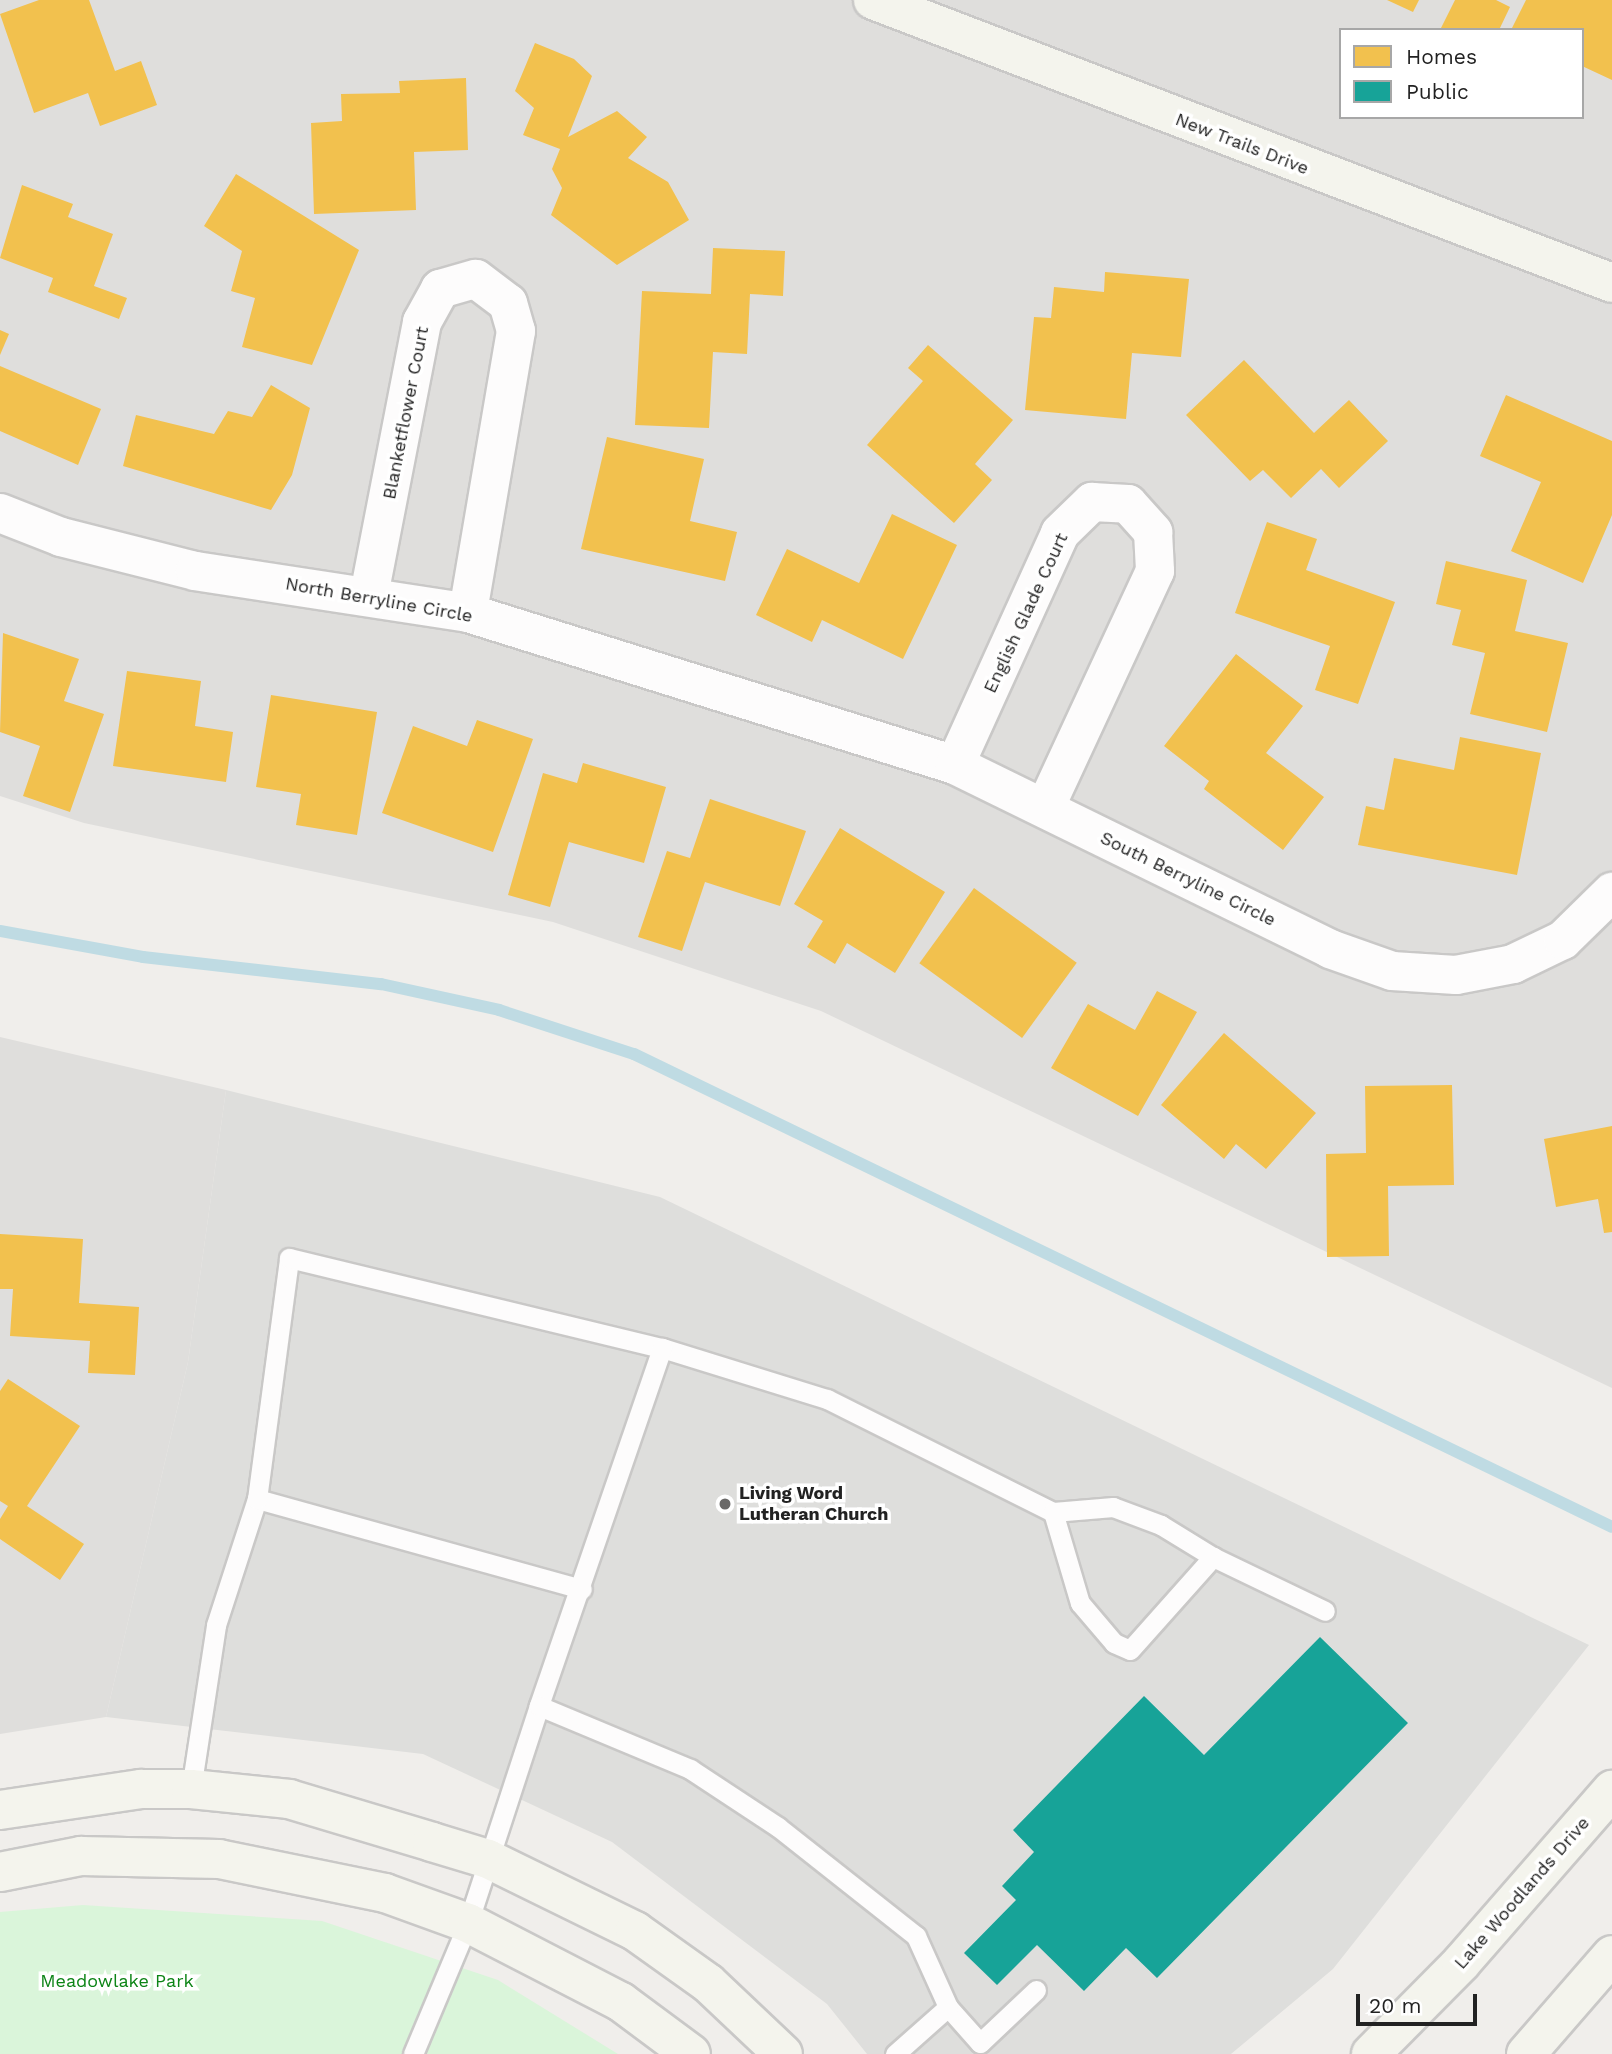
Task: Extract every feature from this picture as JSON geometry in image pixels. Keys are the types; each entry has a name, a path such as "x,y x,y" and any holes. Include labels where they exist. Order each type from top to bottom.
{"street":[{"name":"New Trails Drive","path":"873,0 1612,284"},
{"name":"Blanketflower Court","path":"369,595 422,322 440,289 476,279 508,303 516,331 468,613"},
{"name":"English Glade Court","path":"955,765 1060,533 1092,502 1128,504 1153,532 1155,572 1045,808"},
{"name":"North Berryline Circle","path":"0,513 61,537 195,571 369,595 468,613 755,700"},
{"name":"South Berryline Circle","path":"755,700 955,765 1330,948 1392,971 1457,975 1513,964 1563,940 1612,892"},
{"path":"0,1810 141,1789 191,1789 289,1799 488,1859 635,1931 708,1983 783,2054"},
{"name":"Lake Woodlands Drive","path":"1371,2054 1461,1964 1612,1790"},
{"path":"0,1872 81,1856 219,1859 385,1893 468,1923 621,2002 691,2054"},
{"path":"1526,2054 1612,1955"}],"lane":[{"path":"191,1789 216,1625 257,1499 289,1258 662,1348 827,1399 1053,1513 1113,1507 1161,1525 1213,1557 1325,1611"},
{"path":"413,2054 468,1923 662,1348"},
{"path":"257,1499 582,1589"},
{"path":"1053,1513 1080,1603 1114,1643 1130,1650 1213,1557"},
{"path":"539,1706 690,1769 778,1827 916,1936 948,2007 980,2043 1036,1990"},
{"path":"895,2054 948,2007"}],"shaded area":[{"path":"0,0 1612,0 1612,1388 821,1011 553,922 84,823 0,796"},
{"path":"0,1037 226,1090 188,1362 106,1717 0,1734"},
{"name":"Living Word Lutheran Church","path":"226,1090 660,1197 1589,1645 1333,1969 1231,2054 867,2054 827,2004 612,1842 423,1754 106,1717 188,1362"}],"green space":[{"name":"Meadowlake Park","path":"83,1905 322,1921 498,1980 618,2054 0,2054 0,1912"}],"building: Homes":[{"path":"39,0 89,0 115,71 141,61 157,105 100,126 88,93 34,113 0,14"},
{"path":"1387,0 1419,0 1413,12"},
{"path":"1455,0 1496,0 1510,7 1500,28 1441,28"},
{"path":"1526,0 1612,0 1612,80 1584,67 1584,28 1512,28"},
{"path":"535,43 574,59 592,76 568,137 617,111 647,137 628,158 668,182 689,220 617,265 551,215 562,188 552,169 560,149 523,135 534,108 515,91"},
{"path":"466,78 468,150 414,152 416,210 314,214 311,123 342,121 341,94 400,93 399,81"},
{"path":"236,174 359,250 312,365 242,347 255,298 231,291 242,251 204,226"},
{"path":"22,185 73,204 68,217 113,234 94,286 127,298 119,319 48,292 53,278 0,258"},
{"path":"713,248 785,251 783,296 750,294 747,354 713,352 709,428 635,425 642,291 711,294"},
{"path":"1105,272 1189,279 1181,357 1132,353 1126,419 1025,410 1034,317 1051,318 1054,287 1104,292"},
{"path":"0,330 9,334 0,355"},
{"path":"928,345 1013,420 975,464 992,480 954,523 867,445 923,381 908,368"},
{"path":"1244,360 1314,433 1349,400 1388,441 1339,488 1321,469 1291,498 1263,470 1250,481 1186,415"},
{"path":"0,366 101,409 78,465 0,431"},
{"path":"271,385 310,408 292,475 271,510 123,466 136,415 214,434 228,411 252,417"},
{"path":"1506,395 1612,441 1612,515 1583,583 1511,551 1541,482 1480,456"},
{"path":"607,437 704,459 690,521 737,532 725,581 581,549"},
{"path":"892,514 957,545 903,659 822,620 812,642 756,615 787,549 859,583"},
{"path":"1267,522 1317,539 1306,570 1395,602 1358,704 1315,690 1330,646 1235,613"},
{"path":"1446,561 1527,580 1515,631 1568,643 1547,732 1470,714 1485,653 1452,645 1461,610 1436,604"},
{"path":"3,633 79,659 64,701 104,714 70,812 23,796 40,746 0,732"},
{"path":"1236,654 1303,706 1266,753 1324,797 1283,850 1204,789 1209,781 1164,746"},
{"path":"127,671 201,681 195,726 233,732 226,782 113,766"},
{"path":"271,695 377,712 357,835 296,825 301,794 256,787"},
{"path":"477,720 533,739 493,852 382,813 413,726 467,746"},
{"path":"1460,737 1541,753 1517,875 1358,845 1366,806 1384,810 1394,758 1454,770"},
{"path":"583,763 666,787 644,863 569,842 550,907 508,895 543,773 577,783"},
{"path":"710,799 806,831 780,906 705,882 682,951 638,937 667,851 690,858"},
{"path":"840,828 945,892 895,973 847,943 835,964 807,947 823,921 794,904"},
{"path":"974,888 1077,963 1022,1038 919,963"},
{"path":"1157,991 1197,1012 1138,1116 1051,1068 1088,1004 1135,1030"},
{"path":"1224,1033 1316,1113 1266,1169 1236,1144 1224,1159 1161,1105"},
{"path":"1452,1085 1454,1185 1388,1186 1389,1256 1327,1257 1326,1154 1366,1153 1365,1086"},
{"path":"1612,1126 1612,1232 1604,1233 1598,1199 1556,1207 1544,1139"},
{"path":"0,1234 83,1239 79,1303 139,1307 135,1375 88,1373 90,1341 10,1336 13,1289 0,1289"},
{"path":"8,1379 80,1426 27,1506 84,1544 60,1580 0,1539 0,1519 8,1506 0,1501 0,1391"}],"building: Public":[{"path":"1320,1637 1408,1723 1157,1978 1126,1948 1084,1991 1037,1945 997,1985 964,1953 1016,1900 1002,1886 1034,1852 1013,1830 1144,1696 1204,1755"}],"waterway":[{"path":"0,931 143,957 381,984 499,1010 634,1054 1612,1527"}],"place":[{"name":"Living Word Lutheran Church","path":"725,1504"}]}
